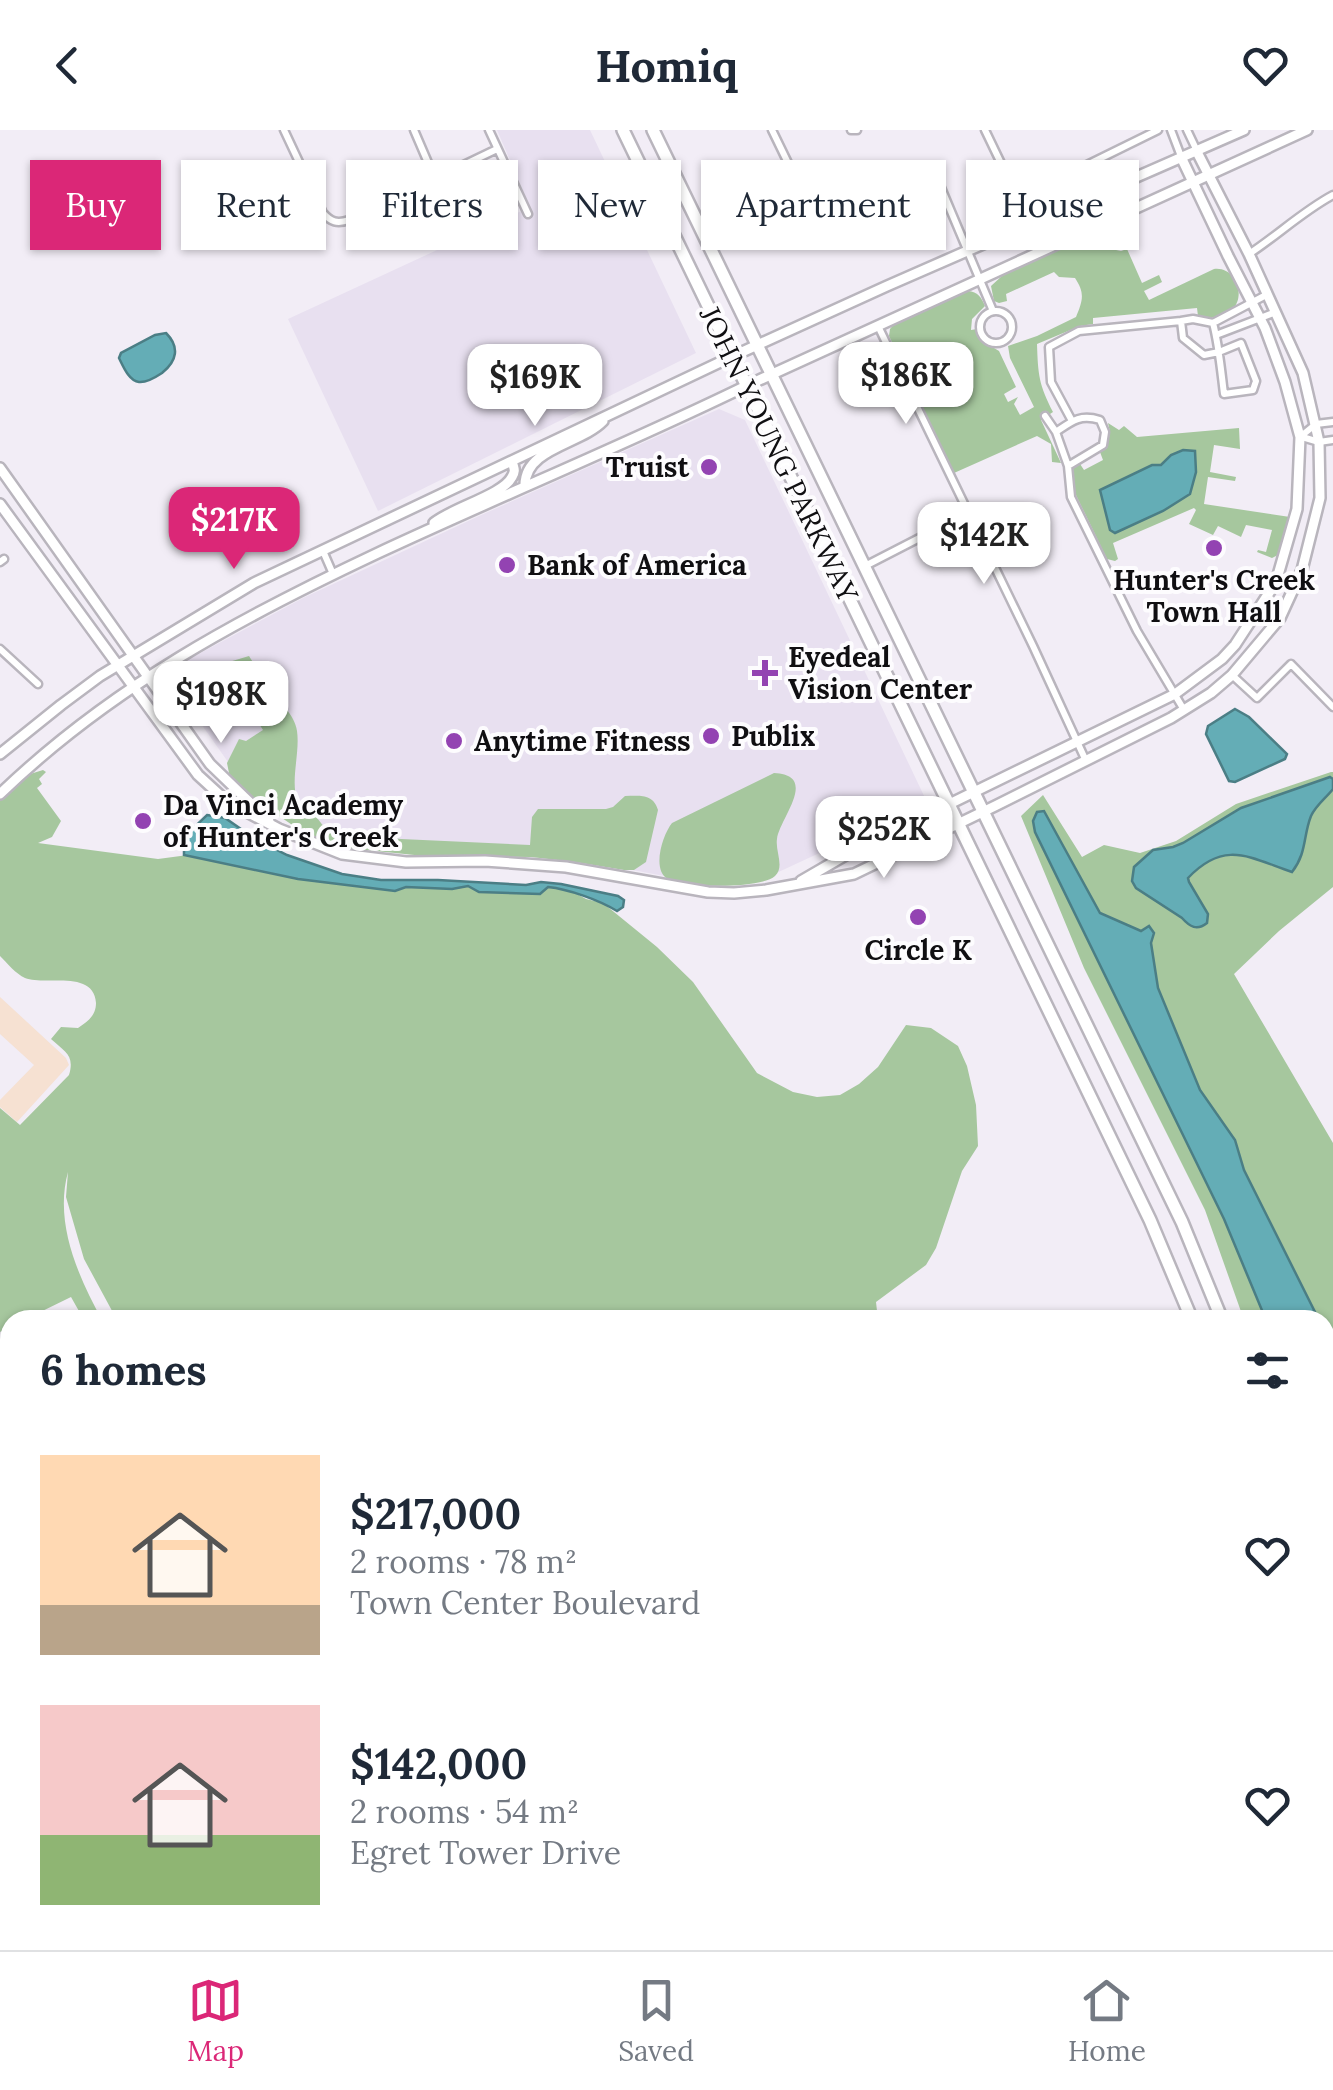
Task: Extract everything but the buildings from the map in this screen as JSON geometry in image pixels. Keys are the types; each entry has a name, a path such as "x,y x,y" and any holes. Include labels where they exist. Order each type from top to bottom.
{"highway":[{"name":"JOHN YOUNG PARKWAY","path":"623,130 1150,1220 1188,1310"},
{"name":"JOHN YOUNG PARKWAY","path":"654,130 1182,1222 1218,1310"}],"street":[{"path":"284,130 323,213 336,222 346,220"},
{"path":"414,130 427,160"},
{"path":"489,130 528,214"},
{"path":"772,130 814,210 827,210 919,175 932,175 966,245"},
{"path":"985,130 1017,192 1032,192 1158,130"},
{"path":"794,885 862,847 1175,694 1236,644 1276,582 1297,509 1300,437 1286,382 1260,318 1171,130"},
{"path":"0,504 198,775 222,797 279,830 342,854 406,862 485,861 566,867 708,892 734,893 854,874 984,812 1210,693 1232,674 1280,618 1302,570 1320,498 1319,442 1303,372 1187,130"},
{"path":"1139,177 1244,130"},
{"path":"0,794 89,716 245,618 525,485 641,436 1306,130"},
{"path":"474,160 497,149"},
{"path":"1249,254 1333,195"},
{"path":"0,754 60,704 134,654 254,583 731,356 968,250 993,312"},
{"path":"1072,422 1051,382 1050,347 1079,330 1193,319 1213,322 1268,294"},
{"path":"993,312 1003,312 1012,324 1008,339 998,344 981,333 981,322 993,312"},
{"path":"1216,334 1276,312"},
{"path":"1182,320 1183,338 1204,355 1219,352 1241,344 1256,381 1254,390 1224,394 1219,352 1213,322"},
{"path":"877,325 1086,760"},
{"path":"1045,416 1056,432 1068,466 1070,497 1137,630 1184,710"},
{"path":"1056,432 1087,416 1100,420 1105,432 1103,445 1068,466"},
{"path":"525,485 530,465 594,431 608,417"},
{"path":"1300,437 1316,424 1333,422"},
{"path":"1300,437 1319,442 1333,440"},
{"path":"424,532 444,515 500,489 515,472 512,462"},
{"path":"0,468 210,764 279,830"},
{"path":"865,566 968,513"},
{"path":"323,550 333,574"},
{"path":"0,650 38,684"},
{"path":"1232,674 1258,698 1290,664 1333,707"},
{"path":"854,874 855,856 862,847"},
{"path":"0,1791 0,1818"}],"shaded area":[{"path":"497,130 590,130 604,160 538,160 538,250 647,250 696,353 378,511 288,319 437,250 518,250 518,213 530,207 518,179 518,160 510,160"},
{"path":"719,409 745,420 926,800 886,822 770,876 680,879 541,856 348,845 233,769 170,680 178,665 303,598"},
{"path":"0,997 69,1065 17,1122 0,1107 0,1100 34,1065 0,1034"}],"green space":[{"path":"1059,250 1127,250 1142,283 1159,275 1162,282 1144,291 1149,300 1214,269 1225,270 1232,276 1239,295 1228,313 1216,317 1198,316 1197,308 1093,318 1093,324 1037,344 1040,380 1053,412 1041,420 1061,463 1052,462 1051,444 1037,436 954,473 889,336 890,329 895,323 968,291 977,294 985,306 972,319 971,330 977,329 984,342 999,351 1016,387 1004,394 1008,402 1018,397 1014,404 1020,415 1034,407 1008,346 1076,317 1082,292 1075,278 1059,277 1054,272 1006,294 1007,301 999,303 994,301 991,286 1003,275"},
{"path":"1108,423 1119,430 1124,426 1137,437 1239,428 1240,449 1214,445 1210,472 1236,477 1235,481 1208,477 1204,504 1290,517 1280,554 1272,558 1257,552 1266,552 1272,530 1246,525 1241,537 1218,526 1213,535 1189,524 1194,508 1113,543 1118,559 1107,559 1074,491 1073,467 1080,464 1084,470 1103,460 1100,452 1107,448"},
{"path":"249,656 296,725 295,787 300,807 307,816 314,814 328,832 530,845 532,817 538,809 606,809 625,796 640,796 653,801 658,810 646,862 634,870 624,870 531,857 424,856 347,848 307,835 230,778 227,763 239,739 246,741 263,730 251,711 256,707 229,662"},
{"path":"46,772 37,788 61,821 52,837 38,843 158,859 188,855 298,879 395,891 406,887 468,886 479,892 547,887 570,890 603,903 693,982 757,1073 793,1092 817,1097 840,1095 878,1067 906,1025 931,1028 958,1046 967,1066 976,1105 978,1146 962,1171 936,1248 926,1265 876,1302 877,1310 112,1310 84,1259 66,1197 68,1172 64,1191 66,1230 77,1267 97,1310 78,1310 71,1297 44,1310 0,1310 0,1108 20,1125 69,1075 70,1058 51,1039 61,1027 78,1028 96,1008 93,992 87,986 25,978 0,956 0,800 27,775"},
{"path":"1333,772 1333,887 1234,974 1333,1143 1333,1310 1240,1310 1205,1210 1084,968 1021,816 1043,795 1082,857 1104,845 1140,853 1176,841 1236,804"},
{"path":"774,773 794,781 796,789 777,839 780,864 775,876 755,883 722,886 677,882 663,874 660,852 672,823"}],"water":[{"path":"166,333 175,349 171,364 148,381 132,379 119,358 121,353"},
{"path":"1183,450 1195,451 1196,472 1190,494 1115,533 1110,530 1100,490 1152,465 1161,465"},
{"path":"1235,709 1249,717 1287,754 1285,759 1235,782 1229,781 1206,734 1208,726"},
{"path":"1330,777 1333,789 1311,816 1292,872 1250,857 1226,855 1201,866 1188,878 1208,914 1207,923 1191,926 1136,888 1132,881 1134,867 1153,850 1183,843 1241,808"},
{"path":"1044,811 1100,913 1141,931 1149,926 1154,933 1151,943 1158,988 1200,1090 1235,1140 1244,1170 1314,1310 1262,1310 1224,1219 1035,832 1033,821 1037,812"},
{"path":"207,815 225,818 287,855 342,874 381,880 561,884 618,896 624,900 623,907 617,911 548,887 540,894 479,892 468,886 406,887 395,891 298,879 184,855 184,837"}],"place":[{"name":"Truist","path":"709,467"},
{"name":"Hunter's Creek Town Hall","path":"1214,548"},
{"name":"Bank of America","path":"507,565"},
{"name":"Eyedeal Vision Center","path":"765,673"},
{"name":"Publix","path":"711,736"},
{"name":"Anytime Fitness","path":"454,741"},
{"name":"Da Vinci Academy of Hunter's Creek","path":"143,821"},
{"name":"Circle K","path":"918,917"}]}
